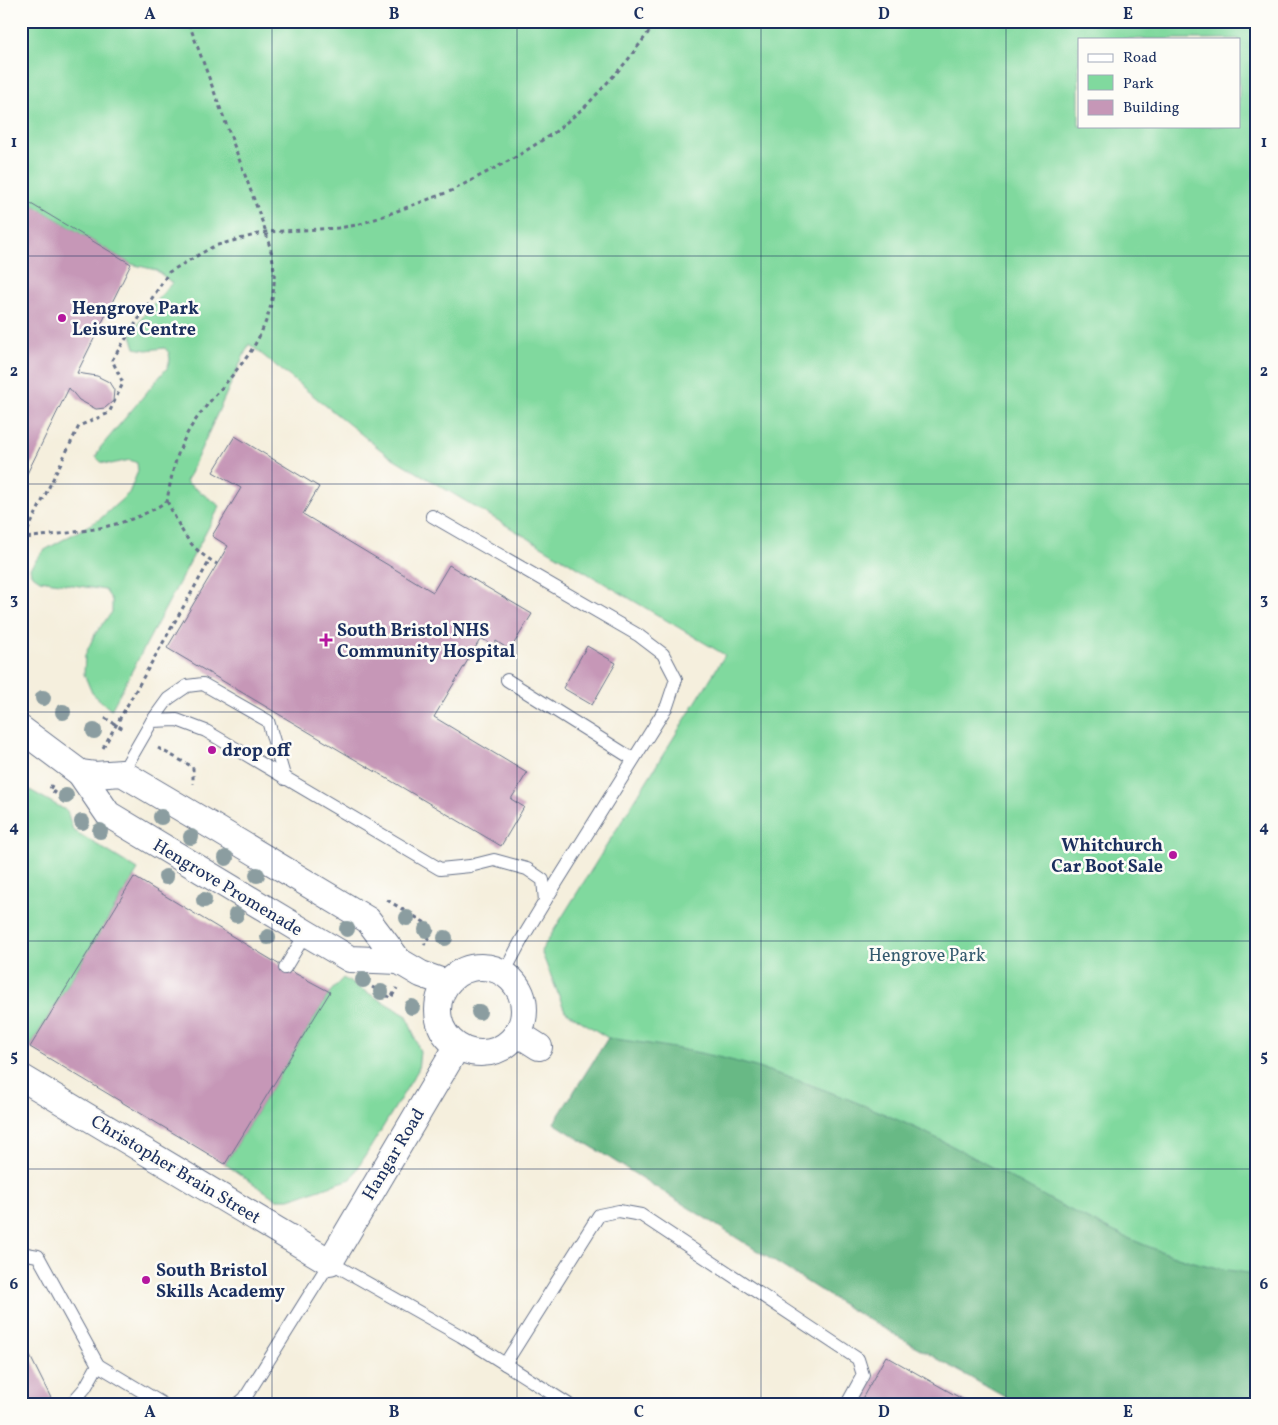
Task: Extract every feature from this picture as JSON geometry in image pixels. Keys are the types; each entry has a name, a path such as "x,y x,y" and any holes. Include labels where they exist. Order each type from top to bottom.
{"street":[{"name":"Hengrove Promenade","path":"21,729 80,773 108,814 350,959 400,961"},
{"path":"80,773 95,775 122,774"},
{"name":"Hengrove Promenade","path":"122,774 368,920 400,961 421,974 446,983"},
{"path":"480,966 493,968 504,973 514,982 521,994 524,1007 523,1020 509,1042 499,1049 487,1052 474,1052 457,1047 444,1032 438,1020 437,1007 440,994 446,983 456,974 467,968 480,966"},
{"path":"517,1032 539,1047"},
{"name":"Hangar Road","path":"330,1262 457,1047"},
{"name":"Christopher Brain Street","path":"21,1077 330,1262"}],"lane":[{"path":"432,516 638,635 663,654 676,679 667,706 545,901 504,973"},
{"path":"507,680 634,759"},
{"path":"122,774 152,721 168,699 187,686 203,684 268,721 285,779"},
{"path":"152,721 177,720 206,731 440,869 470,866 494,860 527,869 543,880 545,901"},
{"path":"285,968 306,933"},
{"path":"505,1364 599,1215 619,1211 640,1215 858,1359 863,1375 847,1404"},
{"path":"21,1253 38,1256 98,1364 163,1404"},
{"path":"238,1404 245,1398 330,1262 462,1336 568,1404"},
{"path":"71,1404 85,1388 98,1364"}],"path":[{"path":"188,21 266,232 273,262 273,289 266,320 256,344 189,431 178,454 172,474 167,501 183,535 196,550 217,564"},
{"path":"21,542 79,426 109,413 123,383 112,360 169,272 214,246 266,232 338,228 357,225 451,191 516,157 556,132 587,106 627,61 657,21"},
{"path":"24,538 124,523 151,512 167,501"},
{"path":"105,718 116,725"}],"green space":[{"name":"Hengrove Park","path":"21,21 1257,21 1257,1404 1017,1404 850,1309 554,1123 608,1038 565,1011 541,951 725,655 386,454 249,344 186,482 220,506 111,710 92,693 84,674 85,655 95,634 112,612 112,600 105,590 40,580 31,574 30,568 43,551 100,519 129,493 138,471 137,463 130,460 111,464 101,462 96,457 100,448 167,368 170,360 169,353 165,348 146,350 135,348 131,335 146,312 172,283 156,270 131,264 21,198"},
{"path":"21,785 67,811 73,830 138,870 30,1047 21,1042"},
{"path":"343,978 407,1016 420,1052 418,1070 351,1179 289,1199 276,1199 225,1164 330,992"},
{"path":"608,1038 719,1057 828,1091 873,1109 959,1149 1125,1237 1168,1254 1212,1267 1257,1274 1257,1404 1017,1404 850,1309 554,1123"}],"building":[{"name":"Hengrove Park Leisure Centre","path":"21,198 131,264 77,373 97,376 109,382 114,390 113,401 105,408 96,409 79,400 69,388 21,486"},
{"name":"South Bristol NHS Community Hospital","path":"235,436 319,487 303,514 433,592 449,565 532,614 510,650 496,641 494,646 481,638 434,717 527,773 511,799 524,807 501,846 167,648 228,546 212,536 241,488 213,472"},
{"path":"587,646 616,663 592,705 563,688"},
{"path":"134,877 285,968 330,992 225,1164 30,1047"},
{"path":"21,1338 54,1404 21,1404"},
{"path":"886,1356 971,1404 859,1404"}],"place":[{"name":"Hengrove Park Leisure Centre","path":"62,318"},
{"name":"South Bristol NHS Community Hospital","path":"326,640"},
{"name":"drop off","path":"212,750"},
{"name":"Whitchurch Car Boot Sale","path":"1173,855"},
{"name":"South Bristol Skills Academy","path":"146,1280"}]}
